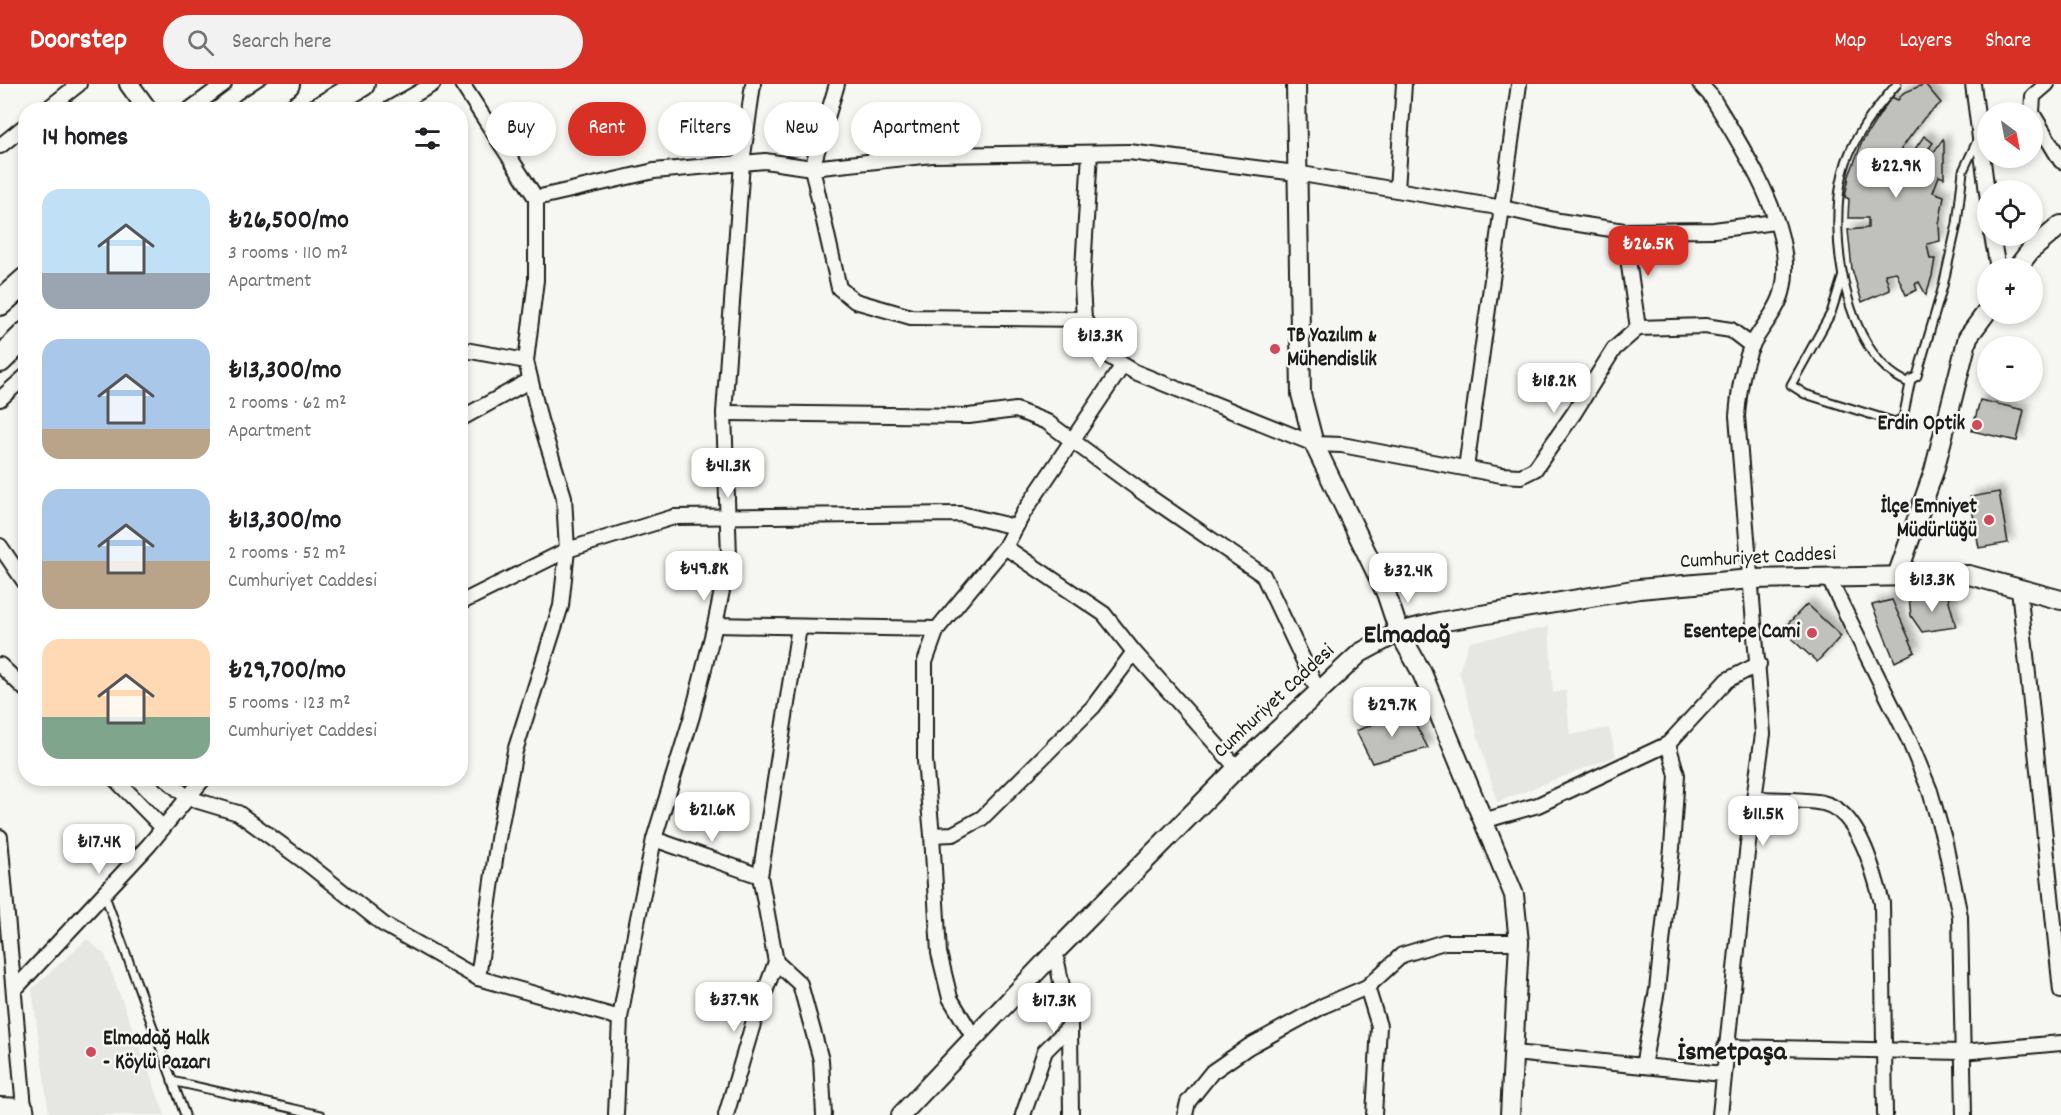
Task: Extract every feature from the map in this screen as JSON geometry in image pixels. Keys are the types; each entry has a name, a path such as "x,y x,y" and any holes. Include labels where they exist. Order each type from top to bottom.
{"highway":[{"path":"260,102 287,84"},
{"path":"332,102 362,84"},
{"path":"0,303 18,287"},
{"path":"0,360 18,342"}],"street":[{"path":"56,102 78,84"},
{"path":"129,84 142,102"},
{"path":"200,102 224,84"},
{"path":"402,102 433,84"},
{"path":"462,84 536,198 536,280 526,361 529,381 564,497 567,550 561,606 515,751 498,839 478,978"},
{"path":"616,1115 620,1018 654,839 692,717 716,625 729,556 724,413 742,163 753,84"},
{"path":"837,84 812,168 839,288 855,301 911,317 1084,319"},
{"path":"1296,84 1301,394 1314,444 1386,593 1399,632 1422,673 1514,895 1519,942 1510,1115"},
{"path":"1396,190 1404,84"},
{"path":"1466,468 1519,84"},
{"path":"1700,84 1711,96 1766,190 1785,262 1783,290 1752,346 1740,384 1737,416 1737,447 1759,664 1763,734 1725,1047 1720,1115"},
{"path":"1973,84 1977,119"},
{"path":"2033,102 2033,96 2048,84"},
{"path":"0,146 18,131"},
{"path":"2043,131 2061,161"},
{"path":"536,198 654,171 765,161 812,168 932,155 1129,152 1296,173 1624,231 1714,230 1775,222"},
{"path":"1090,153 1082,286 1084,319 1105,354 1123,365 1314,444 1342,445 1501,475 1521,476 1535,469 1575,413 1614,349 1638,328 1705,326 1731,330 1752,346"},
{"path":"2025,258 2061,225"},
{"path":"1624,231 1638,328"},
{"path":"1897,576 1934,471 1968,336 1977,324"},
{"path":"468,350 526,361"},
{"path":"974,1038 950,998 939,953 925,761 925,662 937,629 1005,547 1015,527 1123,365"},
{"path":"468,415 529,381"},
{"path":"0,399 18,383"},
{"path":"724,413 969,416 1016,410 1047,422 1263,575 1317,691"},
{"path":"468,599 567,550 674,517 728,514 961,514 1015,527"},
{"path":"0,546 18,572"},
{"path":"1005,547 1104,614 1134,652 1237,768"},
{"name":"Cumhuriyet Caddesi","path":"901,1115 1055,952 1237,768 1360,653 1399,632 1439,622 1639,589 1751,579 1969,575 2061,600"},
{"path":"1828,577 1909,740 1933,801 1960,916 1964,1115"},
{"path":"2019,588 2061,991"},
{"path":"716,625 937,629"},
{"path":"726,1115 753,1024 776,962 760,876 799,627"},
{"path":"932,835 953,834 982,818 1093,707 1134,652"},
{"path":"1483,821 1538,805 1668,744 1727,680 1759,664"},
{"path":"0,665 18,682"},
{"path":"1643,1066 1657,990 1672,848 1677,775 1668,744"},
{"path":"122,786 163,828"},
{"path":"174,786 188,798 238,813 308,864 383,924 478,978 620,1018"},
{"path":"15,989 163,828 198,786"},
{"path":"1754,799 1825,804 1846,816 1860,838 1874,869 1882,903 1885,1115"},
{"path":"0,837 24,1112 0,1107"},
{"path":"654,839 760,876"},
{"path":"1185,1115 1188,1102 1212,1072 1248,1047 1325,1005 1367,987 1402,956 1444,942 1519,942"},
{"path":"1055,952 1070,1026 1071,1115"},
{"path":"776,962 800,984 821,1060 824,1115"},
{"path":"1367,987 1379,1026 1374,1115"},
{"path":"1023,1115 1045,1051 1070,1026"},
{"path":"1725,1047 1962,1052 2061,1043"},
{"path":"1514,1053 1723,1074"}],"lane":[{"path":"1898,84 1866,121 1843,172 1837,235 1843,275 1852,309 1872,353 1892,375 1907,382 1917,376 1943,286 1957,224 1963,171 1977,141"},
{"path":"1843,275 1827,321 1791,385 1805,394 1895,422 1903,418 1912,379"},
{"path":"104,893 184,1115"},
{"path":"172,1081 321,1115"}],"shaded area":[{"path":"1549,627 1553,693 1566,690 1570,735 1609,728 1616,756 1497,802 1459,671 1469,642"},
{"name":"Elmadağ Halk - Köylü Pazarı","path":"87,939 105,955 165,1115 49,1115 32,989"}],"building":[{"path":"1925,84 1941,103 1924,118 1901,149 1911,155 1924,136 1933,143 1929,148 1934,152 1943,139 1944,142 1944,178 1939,176 1933,192 1944,196 1939,225 1940,241 1927,244 1930,259 1935,259 1932,276 1926,295 1919,282 1915,284 1917,290 1906,295 1896,272 1885,274 1890,290 1862,302 1852,269 1848,230 1868,228 1868,218 1848,218 1849,199 1845,197 1849,176 1862,142 1891,97 1898,100 1903,93"},
{"path":"1979,402 2024,410 2017,441 1972,431"},
{"name":"İlçe Emniyet Müdürlüğü","path":"1999,492 2008,543 1979,548 1970,497"},
{"path":"1909,597 1948,597 1956,627 1922,632 1911,616"},
{"path":"1892,600 1915,652 1895,662 1872,605"},
{"name":"Esentepe Cami","path":"1807,604 1841,636 1817,662 1782,630"},
{"path":"1408,710 1428,748 1372,763 1356,731"}],"place":[{"name":"TB Yazılım & Mühendislik","path":"1275,349"},
{"name":"Erdin Optik","path":"1977,425"},
{"name":"İlçe Emniyet Müdürlüğü","path":"1989,520"},
{"name":"Esentepe Cami","path":"1812,633"},
{"name":"Elmadağ Halk - Köylü Pazarı","path":"91,1052"}],"district":[{"name":"Elmadağ","path":"1407,636"},
{"name":"İsmetpaşa","path":"1732,1053"}]}
